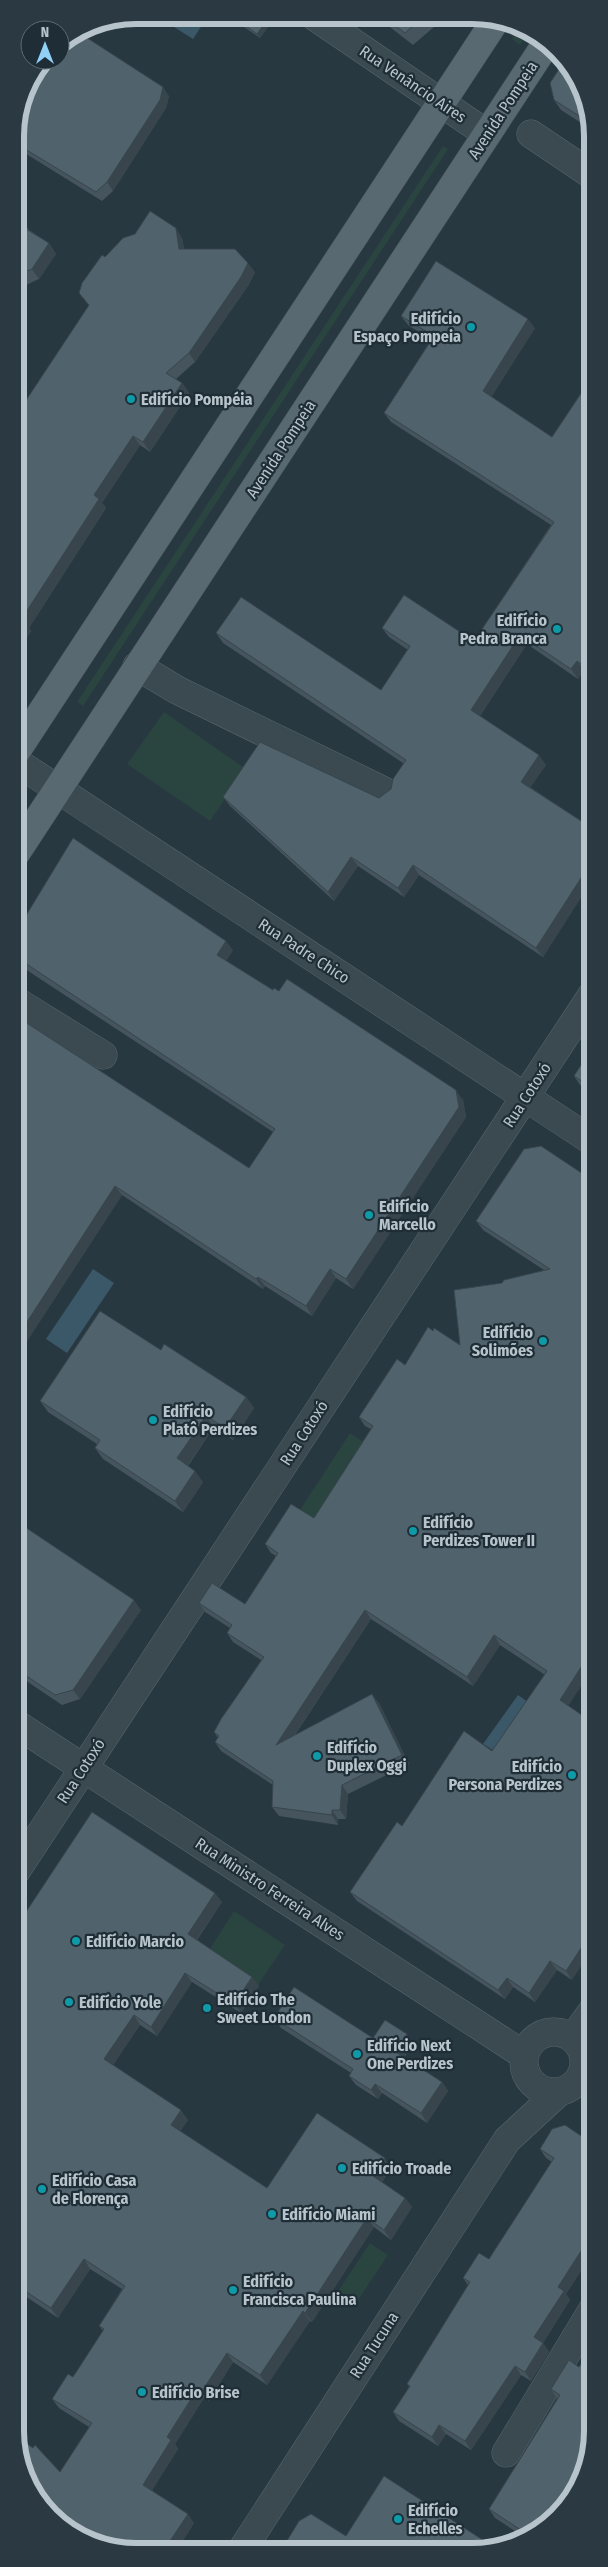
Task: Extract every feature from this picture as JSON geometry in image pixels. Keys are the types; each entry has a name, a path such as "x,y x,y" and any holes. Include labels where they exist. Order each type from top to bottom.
{"main road":[{"path":"24,741 492,26"},
{"name":"Avenida Pompeia","path":"24,839 543,49"}],"street":[{"name":"Rua Venâncio Aires","path":"326,24 487,134"},
{"path":"531,134 584,170"},
{"path":"137,666 177,690 384,792"},
{"name":"Rua Padre Chico","path":"24,766 584,1136"},
{"path":"24,1006 103,1055"},
{"name":"Rua Cotoxó","path":"24,1859 584,1007"},
{"name":"Rua Ministro Ferreira Alves","path":"24,1729 526,2065"},
{"path":"573,2038 584,2023"},
{"path":"554,2031 573,2038 584,2054 584,2067 577,2087 546,2092 535,2086 526,2065 528,2045 544,2033 554,2031"},
{"name":"Rua Tucuna","path":"247,2543 507,2140 526,2065"},
{"name":"Rua Tucuna","path":"507,2140 577,2087"},
{"path":"506,2453 584,2324"}],"green space":[{"path":"516,33 525,37 520,45 512,39"},
{"path":"443,146 448,149 83,706 77,702"},
{"path":"164,712 246,769 210,821 127,764"},
{"path":"350,1433 388,1458 336,1538 298,1513"},
{"path":"234,1911 285,1945 258,1985 208,1952"},
{"path":"370,2243 388,2255 356,2303 338,2291"}],"water":[{"path":"169,24 203,24 193,39"},
{"path":"93,1269 114,1283 67,1353 46,1339"},
{"path":"518,1695 528,1702 499,1754 483,1744"}],"building":[{"path":"243,24 264,24 257,34"},
{"path":"393,24 415,24 405,33"},
{"path":"85,36 163,87 160,100 107,182 96,192 24,148 24,129 28,107 35,86 46,70 70,70 70,46"},
{"path":"560,67 573,86 582,118 554,100 550,83"},
{"path":"150,211 176,228 179,249 235,249 248,263 241,277 189,353 166,373 182,383 143,442 133,436 94,495 99,499 24,615 24,403 89,305 79,293 82,283 102,255 105,257 123,238 135,234"},
{"path":"24,225 26,229 49,243 32,269 24,272"},
{"path":"436,261 528,319 483,391 552,437 584,389 584,666 577,661 571,669 520,635 471,710 539,755 521,782 584,823 584,873 536,948 413,865 398,888 351,857 328,892 223,797 260,742 379,798 391,789 393,779 406,760 216,633 241,597 381,690 410,646 382,628 404,595 474,641 554,522 384,413 434,336 401,316"},
{"path":"73,838 226,941 217,955 273,990 274,988 279,991 287,979 456,1090 459,1107 346,1279 330,1269 306,1306 258,1277 256,1279 115,1186 24,1327 24,1021 249,1168 275,1129 24,962 24,919"},
{"path":"584,1060 584,1083 574,1076"},
{"path":"541,1146 584,1175 584,1662 560,1700 584,1716 584,1944 566,1971 550,1961 529,1993 507,1978 498,1990 350,1892 397,1822 402,1826 464,1731 492,1751 547,1671 494,1635 467,1677 365,1610 276,1745 372,1694 402,1755 342,1785 340,1810 332,1810 332,1815 272,1807 273,1781 215,1742 219,1736 214,1732 264,1657 227,1633 232,1625 199,1603 212,1583 245,1604 278,1553 265,1544 291,1504 314,1518 373,1426 359,1417 397,1359 405,1365 428,1327 433,1331 434,1328 460,1345 454,1290 502,1283 504,1280 550,1269 476,1221 524,1149"},
{"name":"Edifício Platô Perdizes","path":"100,1311 161,1350 164,1344 246,1397 225,1428 206,1416 177,1458 195,1471 175,1501 95,1448 100,1440 40,1401"},
{"path":"24,1526 134,1600 73,1690 55,1695 24,1674"},
{"path":"92,1812 215,1893 188,1934 252,1977 234,2004 185,1973 151,2027 134,2015 104,2059 181,2110 171,2125 267,2188 317,2113 385,2158 373,2176 405,2198 384,2230 367,2218 305,2313 303,2311 260,2375 227,2353 202,2391 198,2388 167,2437 171,2440 143,2485 188,2514 169,2543 114,2541 93,2535 80,2528 52,2505 32,2474 28,2460 25,2442 33,2448 35,2445 60,2472 92,2423 52,2399 68,2374 73,2377 104,2329 99,2326 125,2286 84,2259 51,2308 24,2290 24,1915"},
{"name":"Edifício Next One Perdizes","path":"294,1987 373,2038 385,2020 407,2034 396,2052 442,2082 421,2113 375,2084 371,2090 349,2076 353,2069 274,2018"},
{"path":"565,2125 584,2138 584,2246 558,2287 564,2291 534,2337 543,2343 525,2372 515,2366 465,2441 439,2425 432,2437 393,2412 410,2386 407,2384 470,2282 463,2278 479,2253 489,2259 554,2158 540,2149 552,2129"},
{"path":"569,2360 579,2367 584,2360 584,2438 576,2474 556,2505 540,2520 523,2531 489,2509 560,2395 551,2389"},
{"path":"384,2476 486,2542 286,2543 299,2521 311,2514 346,2536"}],"place":[{"name":"Edifício Espaço Pompeia","path":"471,327"},
{"name":"Edifício Pompéia","path":"131,399"},
{"name":"Edifício Pedra Branca","path":"557,629"},
{"name":"Edifício Marcello","path":"369,1215"},
{"name":"Edifício Solimões","path":"543,1341"},
{"name":"Edifício Platô Perdizes","path":"153,1420"},
{"name":"Edifício Perdizes Tower II","path":"413,1531"},
{"name":"Edifício Duplex Oggi","path":"317,1756"},
{"name":"Edifício Persona Perdizes","path":"572,1775"},
{"name":"Edifício Marcio","path":"76,1941"},
{"name":"Edifício Yole","path":"69,2002"},
{"name":"Edifício The Sweet London","path":"207,2008"},
{"name":"Edifício Next One Perdizes","path":"357,2054"},
{"name":"Edifício Troade","path":"342,2168"},
{"name":"Edifício Casa de Florença","path":"42,2189"},
{"name":"Edifício Miami","path":"272,2214"},
{"name":"Edifício Francisca Paulina","path":"233,2290"},
{"name":"Edifício Brise","path":"142,2392"},
{"name":"Edifício Echelles","path":"398,2519"}]}
